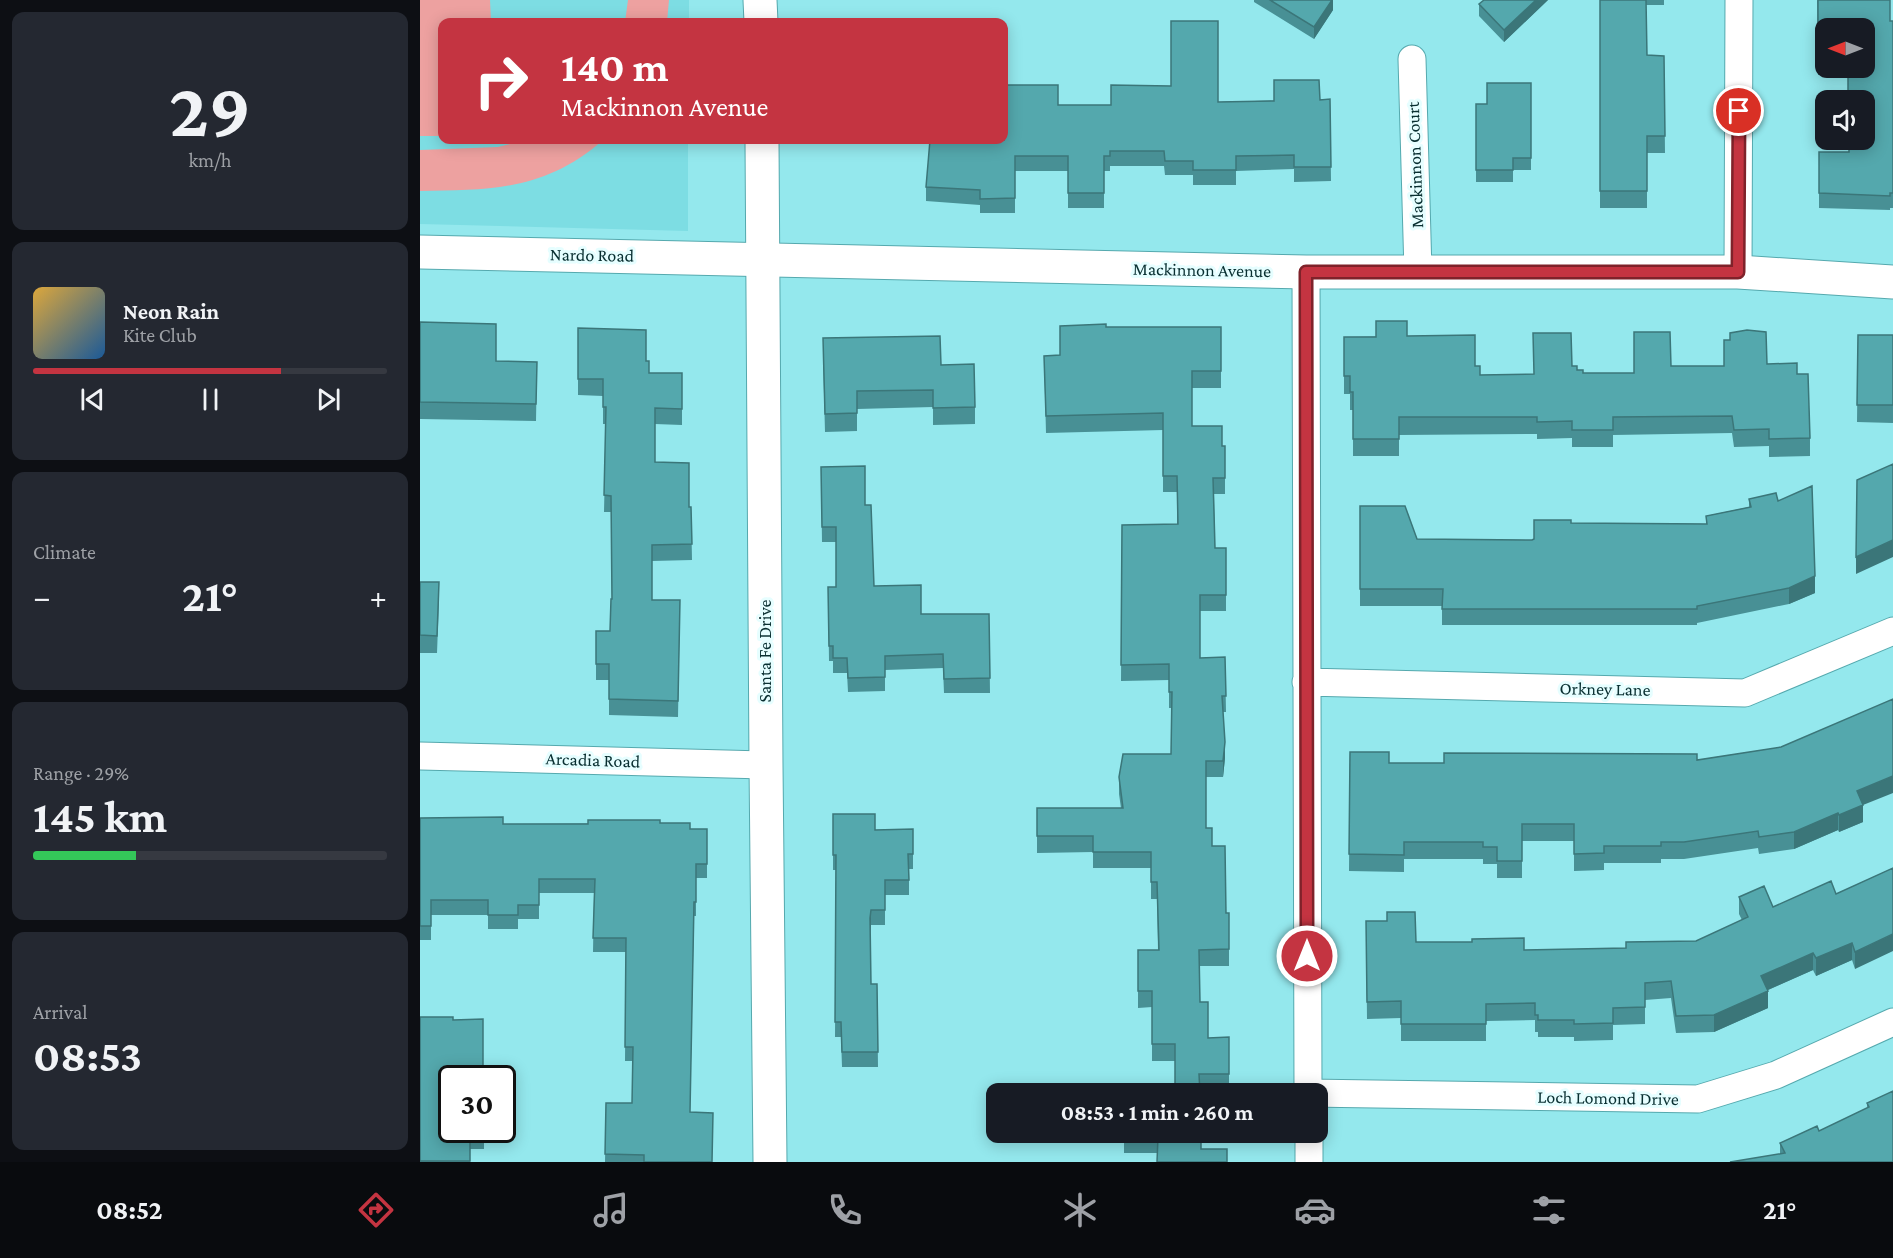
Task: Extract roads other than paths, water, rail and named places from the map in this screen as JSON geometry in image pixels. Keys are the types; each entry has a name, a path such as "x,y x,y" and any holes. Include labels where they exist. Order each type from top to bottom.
{"street":[{"path":"760,0 760,18"},
{"path":"1738,272 1739,0"},
{"name":"Mackinnon Court","path":"1412,58 1418,272"},
{"name":"Santa Fe Drive","path":"762,144 770,1162"},
{"name":"Nardo Road","path":"420,252 763,259"},
{"name":"Mackinnon Avenue","path":"763,259 1306,272 1738,272 1893,282"},
{"path":"1306,272 1308,1083"},
{"name":"Orkney Lane","path":"1306,682 1745,693 1893,631"},
{"name":"Arcadia Road","path":"420,756 766,765"},
{"name":"Loch Lomond Drive","path":"1328,1093 1698,1099 1776,1075 1893,1022"},
{"path":"1309,1143 1309,1162"}]}
